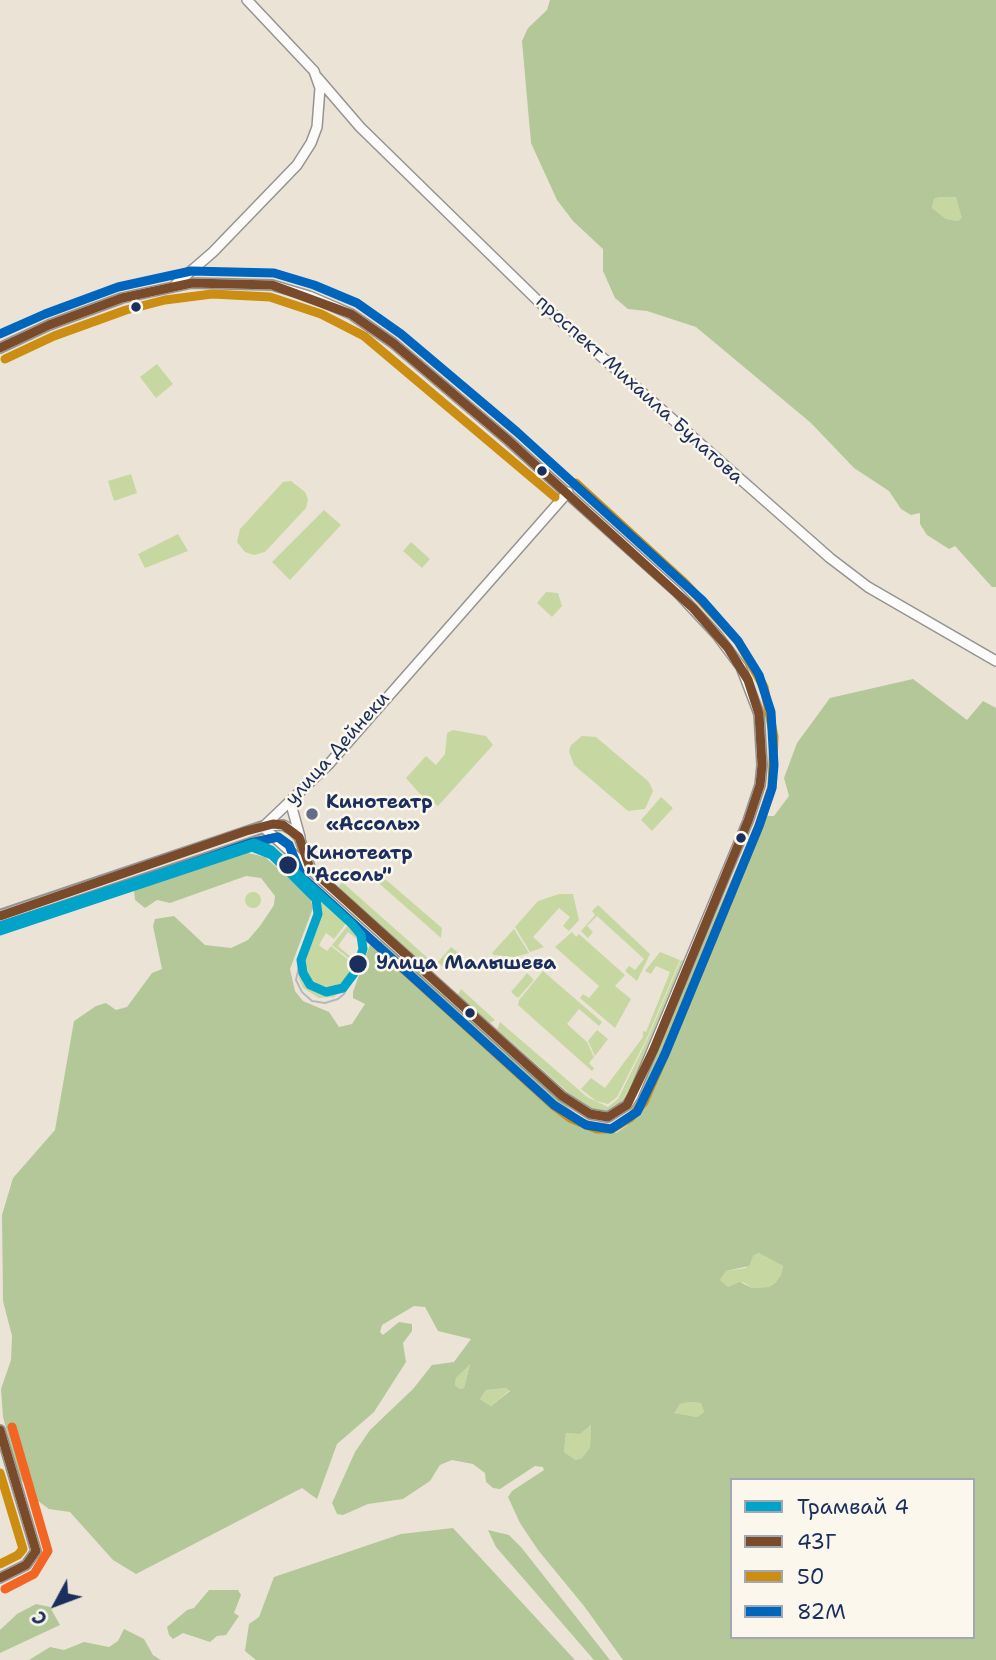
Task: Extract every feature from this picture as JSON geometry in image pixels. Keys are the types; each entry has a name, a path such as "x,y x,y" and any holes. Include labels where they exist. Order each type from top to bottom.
{"main road":[{"name":"улица Дейнеки","path":"0,916 264,827"}],"street":[{"name":"проспект Михаила Булатова","path":"247,0 306,60 317,77 360,127 536,299 830,558 868,587 996,661"},
{"path":"174,285 201,262 306,153 314,135 319,111 320,88 317,77"},
{"path":"201,262 203,276 212,282"},
{"path":"0,348 49,325 122,298 174,285 212,282 272,285 309,296 351,314 407,354 568,492 677,592 728,648 753,692 762,738 760,785 633,1096 627,1105 608,1117 590,1114 562,1096 264,827"},
{"name":"улица Дейнеки","path":"264,827 293,800 568,492"},
{"path":"293,800 292,808 310,868"},
{"path":"264,827 283,825 299,837 303,846"},
{"path":"0,1430 35,1546 31,1561 0,1578"}],"green space":[{"path":"550,0 996,0 996,587 992,587 955,546 949,549 927,535 920,524 920,513 911,515 901,509 889,491 854,468 811,423 696,327 647,311 628,309 615,298 603,271 603,249 573,221 557,200 531,143 522,41 528,28 547,10","holes":["956,197 962,218 958,221 946,219 932,208 934,199"]},
{"path":"956,197 963,218 958,221 946,219 932,208 934,199"},
{"path":"157,364 173,384 156,398 140,377"},
{"path":"131,474 137,493 114,501 108,481"},
{"path":"291,481 305,492 308,499 306,508 265,552 254,555 245,552 237,542 240,529 283,482"},
{"path":"324,510 341,525 290,580 272,562"},
{"path":"178,534 188,551 145,568 138,554"},
{"path":"411,542 430,559 422,568 403,551"},
{"path":"546,592 558,593 562,606 552,617 537,603"},
{"path":"913,679 967,720 983,701 996,708 996,1660 623,1660 584,1606 538,1550 520,1523 508,1497 512,1491 544,1470 543,1467 535,1466 500,1489 493,1488 486,1482 485,1473 473,1464 452,1460 440,1465 430,1481 403,1499 368,1504 343,1515 337,1514 332,1503 355,1452 370,1430 413,1389 432,1365 454,1362 471,1339 438,1331 425,1307 414,1306 382,1325 380,1332 383,1335 399,1322 412,1324 412,1331 403,1343 406,1362 374,1412 337,1444 317,1499 302,1488 136,1574 113,1560 70,1512 49,1509 34,1498 20,1478 3,1417 1,1389 11,1360 12,1336 3,1301 2,1215 13,1178 55,1130 74,1021 96,1006 106,1003 116,1010 127,1007 152,973 162,969 153,926 155,919 174,916 205,945 231,948 248,940 260,926 274,905 275,896 261,878 246,876 170,903 157,900 145,908 135,900 134,890 244,852 265,857 310,897 313,908 290,969 295,991 303,1001 329,1012 339,1027 352,1024 365,1004 353,998 353,992 371,942 381,941 580,1118 616,1133 628,1125 634,1102 759,816 774,816 789,796 784,778 797,743 830,698","holes":["759,1253 783,1266 775,1283 769,1287 752,1288 740,1282 728,1287 720,1280 726,1271 749,1266 753,1256","470,1364 464,1388 460,1389 455,1385 456,1378","506,1388 510,1391 491,1406 480,1399 486,1390","701,1403 704,1412 697,1417 674,1413 680,1404","591,1425 590,1447 582,1458 576,1460 564,1452 566,1433 580,1434"]},
{"path":"453,730 486,736 493,745 438,806 419,793 406,778 426,756 436,765 445,754 447,733"},
{"path":"582,736 596,737 649,782 653,791 645,809 628,811 574,765 569,751 571,745"},
{"path":"661,797 673,808 652,831 641,820"},
{"path":"378,873 442,928 441,938 373,878"},
{"path":"342,882 438,967 428,970 337,889"},
{"path":"253,892 259,894 259,906 253,908 247,906 245,900 247,894"},
{"path":"559,894 573,894 579,920 569,931 563,926 570,917 559,908 533,937 544,947 530,952 515,927 538,901"},
{"path":"317,895 347,922 334,939 326,933 319,945 327,951 331,946 355,965 346,981 332,989 314,984 302,971 301,963 321,915"},
{"path":"598,905 650,954 637,981 625,971 629,966 635,970 644,959 597,916 587,926 593,932 588,938 581,931 595,915 592,911"},
{"path":"349,924 361,935 362,943 348,932 338,946 351,957 360,955 356,964 332,945"},
{"path":"514,929 529,953 514,957 494,955 492,953"},
{"path":"572,932 576,937 579,934 625,975 615,986 631,999 615,1028 580,998 583,994 589,998 599,986 555,947"},
{"path":"451,947 461,955 447,971 438,962"},
{"path":"660,952 680,960 646,1040 617,1097 608,1104 596,1101 581,1089 591,1078 605,1088 643,1037 643,1031 646,1032 670,972 656,966 651,974 645,971"},
{"path":"681,960 684,961 677,979 628,1092 619,1105 608,1111 592,1109 579,1102 497,1029 500,1022 587,1097 608,1107 618,1099"},
{"path":"298,962 304,979 322,992 336,992 349,982 334,997 319,998 303,988 299,979"},
{"path":"543,971 602,1022 599,1026 579,1009 567,1024 587,1042 594,1057 589,1063 594,1068 592,1071 518,1005 519,1000"},
{"path":"527,973 534,980 518,998 511,992"},
{"path":"461,989 495,1020 490,1023 458,995"},
{"path":"597,1030 608,1039 595,1056 588,1041"},
{"path":"759,1253 783,1266 775,1283 769,1287 752,1288 743,1282 728,1287 720,1280 726,1271 746,1268 753,1256"},
{"path":"470,1363 464,1388 460,1389 455,1385 456,1378"},
{"path":"486,1390 510,1390 491,1406 480,1399"},
{"path":"701,1403 704,1412 697,1417 673,1413 680,1404"},
{"path":"591,1425 590,1447 582,1458 576,1460 564,1452 566,1433 580,1434"},
{"path":"453,1528 575,1660 256,1660 245,1651 249,1624 259,1617 274,1577 401,1534"},
{"path":"488,1530 509,1535 521,1547 610,1660 594,1660 496,1547"},
{"path":"209,1590 238,1590 241,1595 234,1613 239,1616 226,1635 217,1636 210,1642 183,1633 173,1639 167,1627 187,1610 194,1608"},
{"path":"36,1604 50,1607 60,1625 0,1653 0,1630 17,1614"},
{"path":"124,1629 144,1639 153,1655 161,1660 29,1660 50,1647 64,1650 84,1642 109,1647 118,1641"}],"tram line":[{"name":"4","path":"0,926 254,843 271,850 352,924 361,935 363,949 355,972 343,988 326,992 310,985 303,973 301,960 318,914 316,899 272,855 252,847 0,931"},
{"path":"303,949 296,980 302,992 312,1001 325,1003 338,999 344,994 355,972"}],"transit line":[{"name":"82М","path":"0,334 118,287 191,271 274,273 314,285 357,303 401,334 517,432 702,600 738,641 759,675 771,712 774,765 772,788 759,826 665,1054 637,1112 611,1129 586,1125 554,1105 302,877 289,845 278,837 250,843 4,928"},
{"name":"43Г","path":"0,348 49,325 122,298 192,283 272,285 351,314 393,343 509,441 693,608 728,648 748,680 759,714 762,765 760,785 748,821 654,1049 627,1105 608,1117 590,1114 562,1096 310,868 299,837 283,825 273,824 246,831 0,916"},
{"name":"50","path":"5,359 54,336 126,310 165,300 212,294 270,297 321,314 364,336 555,497"},
{"name":"50","path":"4,928 250,843 278,837 289,845 302,877 554,1106 570,1118 597,1129 612,1129 630,1118 644,1102 759,826 772,787 774,737 764,687 738,641 685,583 576,483"},
{"path":"5,1589 34,1574 48,1551 12,1427"},
{"name":"43Г","path":"0,1430 36,1551 26,1565 0,1578"},
{"name":"50","path":"0,1473 23,1549 18,1555 0,1564"}],"place":[{"name":"Кинотеатр «Ассоль»","path":"312,814"},
{"name":"Кинотеатр \"Ассоль\"","path":"288,865"},
{"name":"Улица Малышева","path":"358,964"}]}
